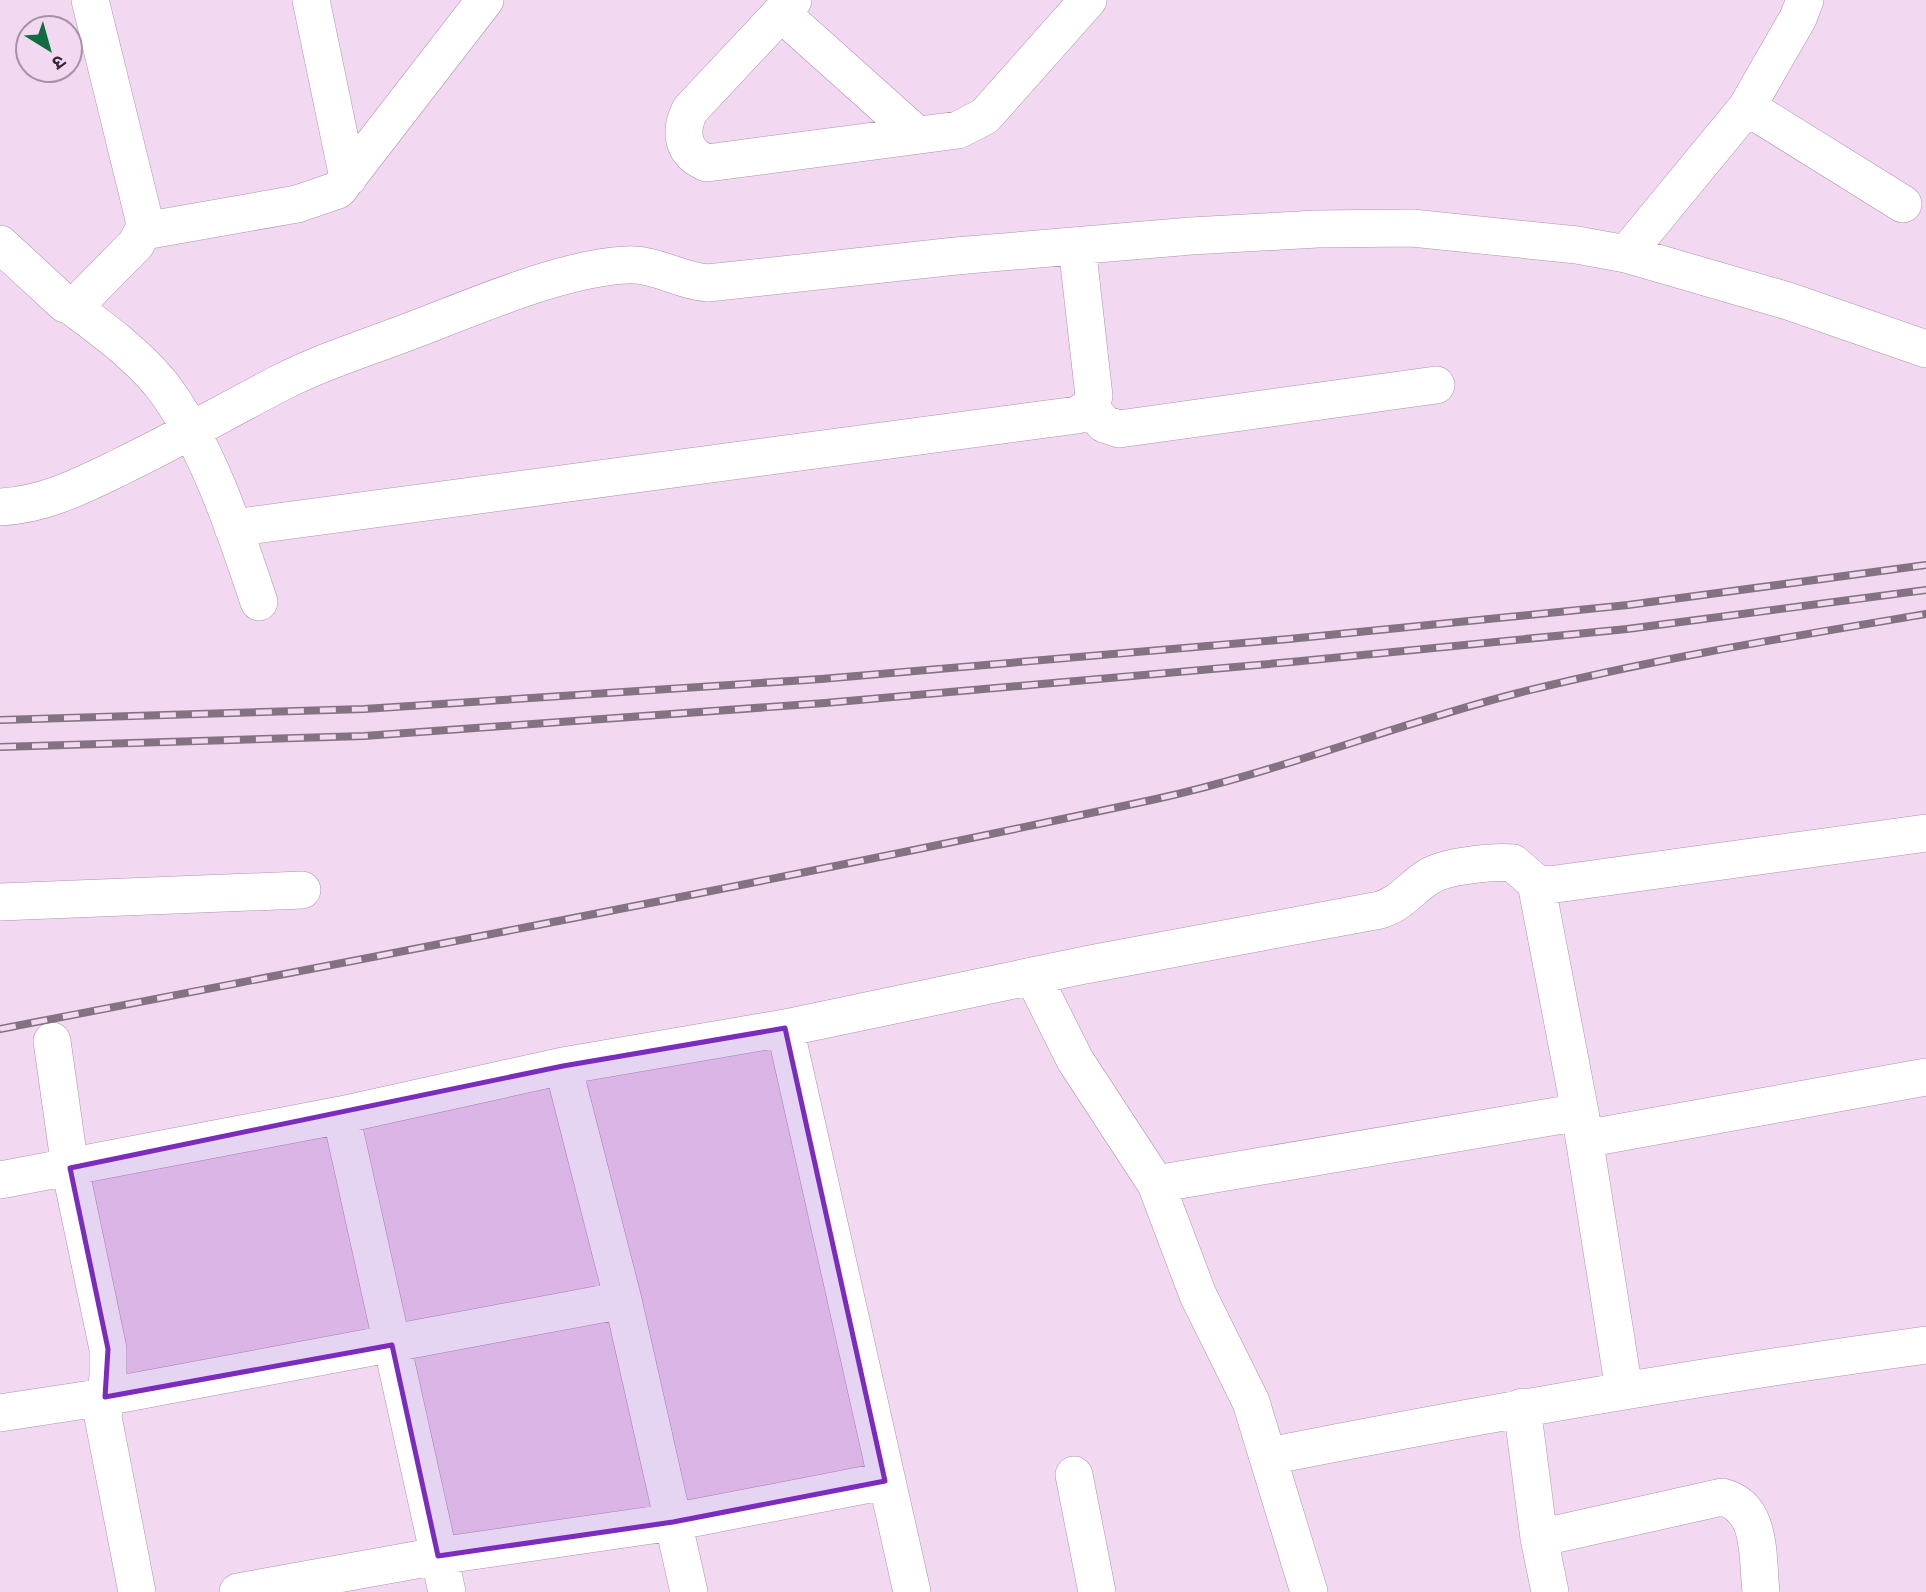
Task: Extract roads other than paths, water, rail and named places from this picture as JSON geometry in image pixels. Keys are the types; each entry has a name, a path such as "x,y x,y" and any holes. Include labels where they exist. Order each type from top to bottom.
{"street":[{"path":"71,306 79,302 136,244 144,231 143,215 90,0"},
{"path":"311,0 348,178"},
{"path":"144,231 297,204 327,195 348,178 485,0"},
{"path":"1626,254 1747,107 1798,18 1805,0"},
{"path":"916,134 787,7 690,110 683,124 683,137 692,156 707,163 958,130 985,116 1072,6"},
{"path":"1747,107 1903,204"},
{"path":"0,507 41,501 65,494 191,432 282,382 496,298 602,269 644,265 681,278 708,283 956,256 1077,246 1279,231 1412,228 1577,245 1626,254 1788,301 1926,349"},
{"path":"0,244 65,304 144,365 175,403 191,432 233,528 259,602"},
{"path":"233,528 1077,415 1090,407 1094,396 1077,246"},
{"path":"1090,407 1104,424 1119,429 1436,386"},
{"path":"0,1180 341,1115 563,1066 785,1028 1033,976 1380,910 1406,898 1430,876 1451,869 1513,863 1536,883 1549,884 1926,833"},
{"path":"1536,883 1582,1125 1624,1390"},
{"path":"0,902 302,890"},
{"path":"1033,976 1075,1060 1156,1184 1198,1295 1251,1402 1309,1592"},
{"path":"785,1028 912,1592"},
{"path":"52,1041 70,1168 108,1349 103,1417 137,1592"},
{"path":"563,1066 623,1300 689,1592"},
{"path":"1156,1184 1926,1077"},
{"path":"341,1115 447,1592"},
{"path":"0,1413 105,1397 392,1345 623,1300"},
{"path":"1269,1456 1522,1407 1926,1345"},
{"path":"1522,1407 1539,1538 1550,1592"},
{"path":"1074,1475 1097,1592"},
{"path":"238,1592 329,1584 438,1556 673,1521 885,1481"},
{"path":"1539,1538 1722,1497 1737,1500 1754,1522 1761,1592"}],"railway":[{"path":"0,720 364,709 821,679 1289,639 1628,605 1926,565"},
{"path":"0,747 364,736 825,703 1627,629 1926,590"},
{"path":"0,1029 723,888 1156,799 1247,775 1518,693 1721,649 1926,614"}]}
